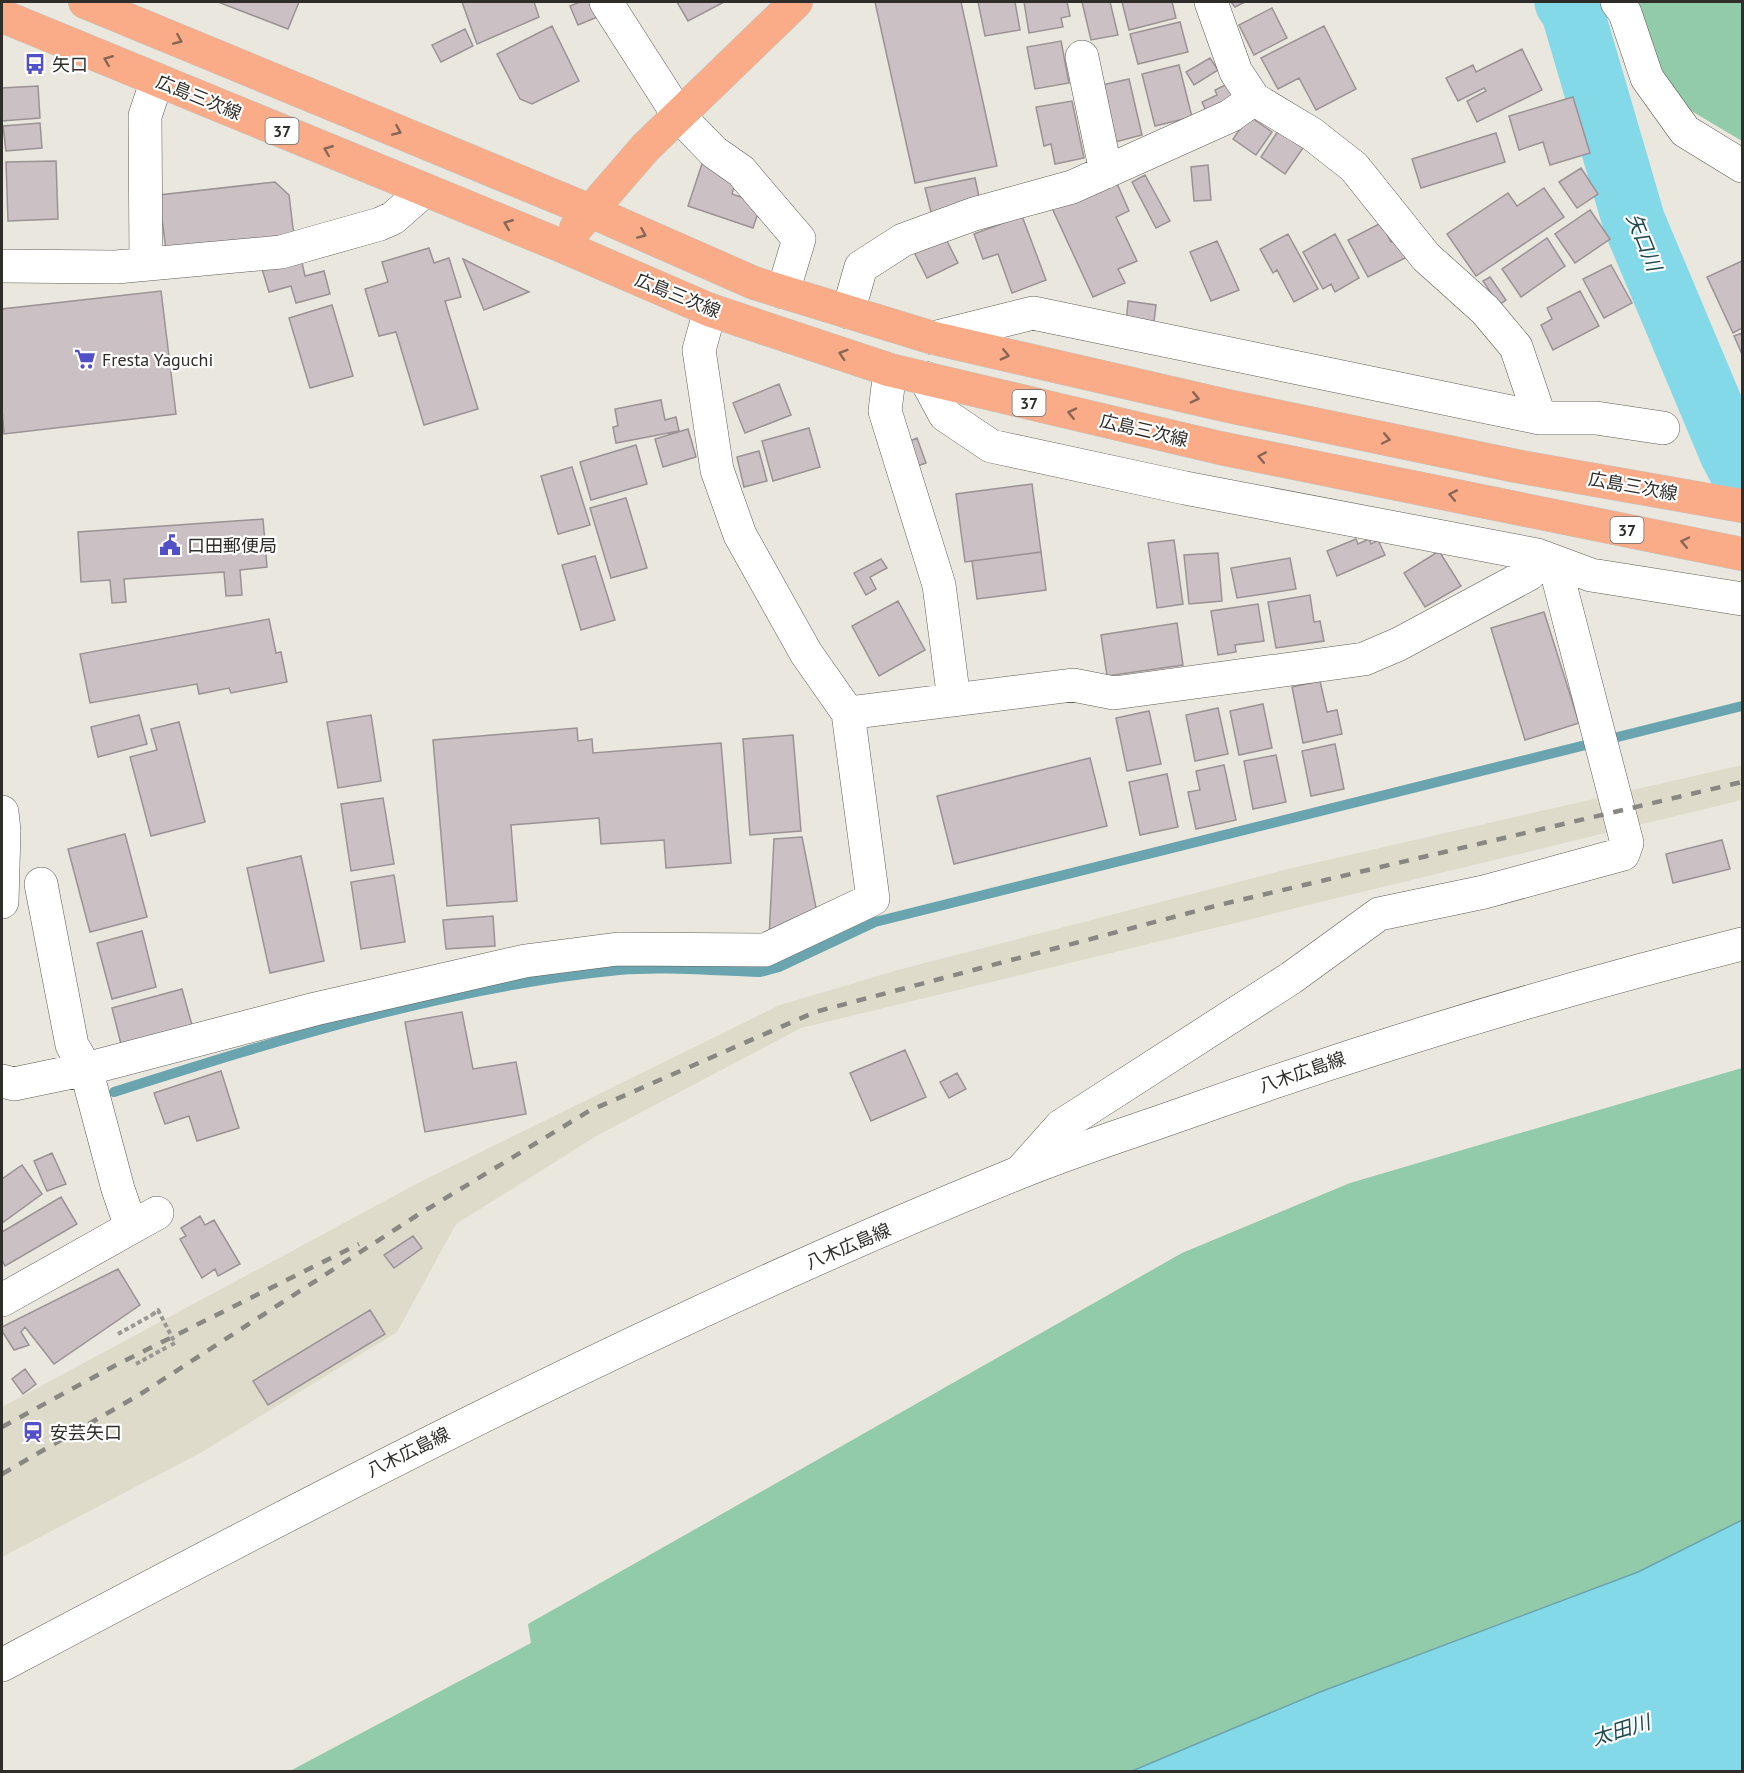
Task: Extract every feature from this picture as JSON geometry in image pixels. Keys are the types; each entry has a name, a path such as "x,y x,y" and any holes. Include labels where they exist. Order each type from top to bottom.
{"main road":[{"name":"広島三次線","path":"85,2 127,10 754,284 933,338 1228,406 1516,466 1743,506"},
{"path":"562,246 588,210 679,116 796,2"},
{"name":"広島三次線","path":"2,16 562,246 710,310 890,370 1220,448 1743,554"}],"street":[{"path":"606,2 679,116 714,152 741,171 799,239 783,292"},
{"path":"1211,2 1236,72 1254,99 1312,134 1354,166 1426,257 1485,310 1516,347 1540,418"},
{"path":"1617,2 1625,13 1647,78 1685,131 1743,166"},
{"path":"1082,57 1106,172"},
{"path":"146,264 145,116 157,80"},
{"path":"849,312 861,267 903,240 974,214 1072,187 1230,116 1254,99"},
{"path":"2,266 116,267 281,252 380,224 393,218 425,190"},
{"path":"2,1081 14,1084 86,1069 315,1009 525,961 618,949 765,950 873,899 849,713 806,653 740,535 717,470 699,350 710,310"},
{"path":"933,338 1033,313 1540,418 1596,418 1663,428"},
{"path":"890,370 885,411 939,585 954,700"},
{"path":"925,378 945,416 991,446 1185,488 1548,559 1591,575 1743,598"},
{"path":"849,713 1073,685 1114,693 1364,658 1399,644 1529,574 1548,559"},
{"path":"1021,1171 1061,1126 1291,978 1379,914 1484,892 1623,854 1627,843 1559,581 1548,559"},
{"path":"2,812 4,831 2,902"},
{"path":"2,1300 144,1220 118,1189 86,1069 72,1045 41,884"},
{"name":"八木広島線","path":"2,1665 323,1495 674,1322 1021,1171 1329,1062 1613,976 1743,945"}],"path":[{"path":"118,1334 158,1310 175,1343 136,1364"}],"shaded area":[{"path":"1742,765 1742,800 801,1028 598,1135 456,1224 397,1332 202,1452 2,1557 2,1407 422,1181 780,1005 898,970 1288,869"}],"green space":[{"path":"1637,2 1742,2 1742,141 1673,100 1637,25"},
{"path":"1742,1068 1742,1520 1638,1572 1320,1692 1132,1771 288,1772 531,1643 528,1624 1182,1253 1350,1183"}],"water":[{"name":"太田川","path":"1742,1520 1742,1771 1132,1771 1320,1692 1638,1572"}],"building":[{"path":"218,2 299,2 288,29"},
{"path":"462,2 534,2 539,17 477,44"},
{"path":"580,2 596,2 602,15 578,25 570,6"},
{"path":"677,2 724,2 688,21"},
{"path":"875,2 961,2 997,166 915,183"},
{"path":"978,2 1015,2 1020,30 985,36"},
{"path":"1024,2 1067,2 1070,16 1061,18 1063,27 1029,33"},
{"path":"1082,2 1110,2 1118,35 1091,40"},
{"path":"1122,2 1172,2 1176,18 1129,30"},
{"path":"1231,2 1245,2 1235,7"},
{"path":"1272,8 1287,38 1254,55 1239,25"},
{"path":"1180,22 1188,52 1138,64 1130,34"},
{"path":"552,26 579,81 532,104 520,99 497,54"},
{"path":"1324,26 1356,89 1316,110 1299,78 1278,89 1261,58"},
{"path":"465,29 473,46 441,62 432,45"},
{"path":"1061,41 1069,83 1035,89 1027,47"},
{"path":"1522,49 1542,90 1477,122 1467,101 1486,91 1484,88 1458,101 1446,78 1473,65 1476,72"},
{"path":"1210,58 1218,70 1194,85 1186,72"},
{"path":"1179,65 1192,117 1155,126 1142,74"},
{"path":"1129,79 1142,135 1115,142 1102,85"},
{"path":"1233,81 1243,103 1210,120 1202,102 1217,95 1215,90"},
{"path":"38,86 40,118 2,121 2,88"},
{"path":"1573,97 1590,153 1550,165 1543,142 1519,150 1509,116"},
{"path":"1072,101 1084,158 1055,164 1051,144 1044,146 1036,107"},
{"path":"1249,116 1272,132 1256,155 1233,139"},
{"path":"40,123 42,148 6,151 3,126"},
{"path":"1278,131 1303,148 1285,174 1261,157"},
{"path":"1496,133 1505,162 1421,188 1412,159"},
{"path":"56,161 58,219 8,221 6,162"},
{"path":"702,164 737,176 732,194 761,204 753,228 688,206"},
{"path":"1208,165 1211,200 1194,201 1191,167"},
{"path":"1581,168 1598,194 1577,208 1559,182"},
{"path":"1145,175 1170,221 1156,228 1132,182"},
{"path":"975,178 981,206 932,216 925,188"},
{"path":"1115,179 1129,211 1116,217 1137,261 1118,269 1125,283 1093,297 1052,208"},
{"path":"275,182 289,195 294,236 166,250 159,195"},
{"path":"1544,188 1564,217 1476,276 1447,234 1508,193 1517,206"},
{"path":"1590,210 1610,239 1575,263 1555,234"},
{"path":"1022,216 1046,280 1012,293 998,254 983,259 974,234"},
{"path":"1381,223 1391,242 1397,239 1407,257 1368,277 1348,240"},
{"path":"943,233 958,263 927,278 912,248"},
{"path":"1288,234 1318,289 1294,302 1277,270 1273,273 1260,249"},
{"path":"1335,234 1359,278 1335,292 1331,284 1323,289 1303,252"},
{"path":"1547,238 1565,266 1521,297 1502,269"},
{"path":"1217,241 1239,290 1211,301 1190,252"},
{"path":"429,248 434,263 449,258 461,297 445,301 478,409 424,425 396,332 379,336 365,289 388,282 382,262"},
{"path":"301,258 305,276 324,271 330,294 296,303 291,286 269,292 262,269"},
{"path":"463,259 529,292 484,310"},
{"path":"1742,261 1742,328 1733,333 1707,277"},
{"path":"1611,265 1632,303 1604,318 1583,279"},
{"path":"1490,277 1506,300 1499,305 1483,281"},
{"name":"Fresta Yaguchi","path":"161,291 176,414 4,434 2,309"},
{"path":"1580,291 1599,326 1553,350 1541,325 1552,319 1547,308"},
{"path":"1128,301 1156,305 1153,330 1126,327"},
{"path":"332,305 353,376 310,388 289,318"},
{"path":"1742,333 1742,354 1734,336"},
{"path":"779,384 791,415 745,433 733,403"},
{"path":"661,400 665,420 676,417 679,431 616,443 613,427 618,426 615,409"},
{"path":"809,428 820,467 773,481 762,441"},
{"path":"688,429 696,457 663,467 655,439"},
{"path":"917,438 926,463 917,466 908,442"},
{"path":"636,445 647,484 591,500 580,462"},
{"path":"759,451 767,481 744,487 737,457"},
{"path":"572,467 590,525 558,534 541,476"},
{"path":"1032,484 1041,552 965,562 956,494"},
{"path":"626,498 647,568 611,578 590,508"},
{"path":"263,519 267,567 240,570 242,595 226,596 224,572 124,579 126,602 112,603 110,580 81,582 78,532"},
{"path":"1356,539 1358,544 1369,539 1371,544 1378,540 1385,555 1337,576 1327,551"},
{"path":"1174,540 1183,604 1157,608 1148,543"},
{"path":"1439,551 1461,586 1425,607 1404,573"},
{"path":"1041,552 1046,590 977,599 972,561"},
{"path":"1218,553 1222,601 1189,604 1184,555"},
{"path":"595,556 615,620 581,630 562,565"},
{"path":"1290,558 1296,589 1237,598 1231,568"},
{"path":"881,559 887,568 870,577 876,589 866,595 854,573"},
{"path":"1310,595 1314,622 1320,621 1324,641 1276,648 1268,602"},
{"path":"898,601 925,650 879,676 852,626"},
{"path":"1258,604 1264,641 1235,645 1236,652 1218,655 1211,611"},
{"path":"1544,612 1579,723 1525,740 1491,628"},
{"path":"269,619 276,653 281,652 287,682 231,693 229,688 199,694 197,684 90,703 80,654"},
{"path":"1177,623 1183,665 1107,676 1101,635"},
{"path":"1320,681 1327,712 1337,710 1342,734 1303,743 1292,687"},
{"path":"1263,704 1272,748 1239,755 1230,711"},
{"path":"1218,708 1228,754 1195,761 1186,715"},
{"path":"1149,711 1161,764 1127,771 1116,718"},
{"path":"139,715 147,744 98,757 91,727"},
{"path":"371,715 381,781 338,788 327,722"},
{"path":"179,722 205,822 151,836 130,757 157,750 151,729"},
{"path":"577,728 578,741 592,739 593,753 721,743 731,863 666,868 664,840 601,844 599,818 511,825 517,901 447,906 433,740"},
{"path":"793,735 801,831 750,835 743,739"},
{"path":"1335,744 1344,789 1311,796 1302,751"},
{"path":"1276,755 1286,802 1253,809 1244,761"},
{"path":"1090,758 1107,826 954,864 937,796"},
{"path":"1224,765 1236,820 1196,829 1188,792 1200,790 1196,771"},
{"path":"1167,774 1178,827 1140,835 1129,782"},
{"path":"383,798 394,864 351,871 341,804"},
{"path":"125,834 147,917 90,932 68,849"},
{"path":"802,837 817,913 769,938 774,839"},
{"path":"1722,840 1730,869 1673,883 1666,854"},
{"path":"301,856 324,961 270,973 247,868"},
{"path":"394,875 405,942 361,949 351,882"},
{"path":"493,916 495,946 446,949 443,920"},
{"path":"142,931 156,987 112,999 97,943"},
{"path":"182,989 193,1029 122,1048 112,1008"},
{"path":"462,1012 473,1069 516,1062 526,1114 425,1132 405,1022"},
{"path":"905,1050 926,1097 871,1121 850,1073"},
{"path":"221,1071 239,1128 197,1141 189,1116 165,1124 154,1093"},
{"path":"957,1073 966,1089 949,1098 940,1082"},
{"path":"52,1153 66,1184 47,1191 34,1161"},
{"path":"22,1165 42,1194 2,1223 2,1179"},
{"path":"61,1197 77,1224 5,1266 2,1260 2,1232"},
{"path":"200,1216 205,1225 214,1220 240,1264 218,1276 215,1269 202,1278 180,1239 186,1236 181,1228"},
{"path":"413,1236 422,1248 394,1268 384,1255"},
{"path":"118,1269 140,1305 54,1364 25,1327 21,1332 29,1345 14,1350 2,1331 2,1327"},
{"path":"370,1310 385,1334 268,1405 253,1381"},
{"path":"25,1369 36,1384 23,1394 12,1379"}],"waterway":[{"name":"矢口川","path":"1566,2 1572,10 1634,222 1731,453 1742,474"},
{"path":"114,1092 301,1035 427,1002 490,989 619,970 760,972 779,967 875,922 1742,706"}],"railway":[{"path":"2,1474 139,1395 416,1216 589,1111 815,1012 1219,905 1742,782"},
{"path":"2,1427 116,1365 359,1244"}],"place":[{"name":"矢口","path":"35,64"},
{"name":"Fresta Yaguchi","path":"85,359"},
{"name":"口田郵便局","path":"170,545"},
{"name":"安芸矢口","path":"33,1432"}]}
